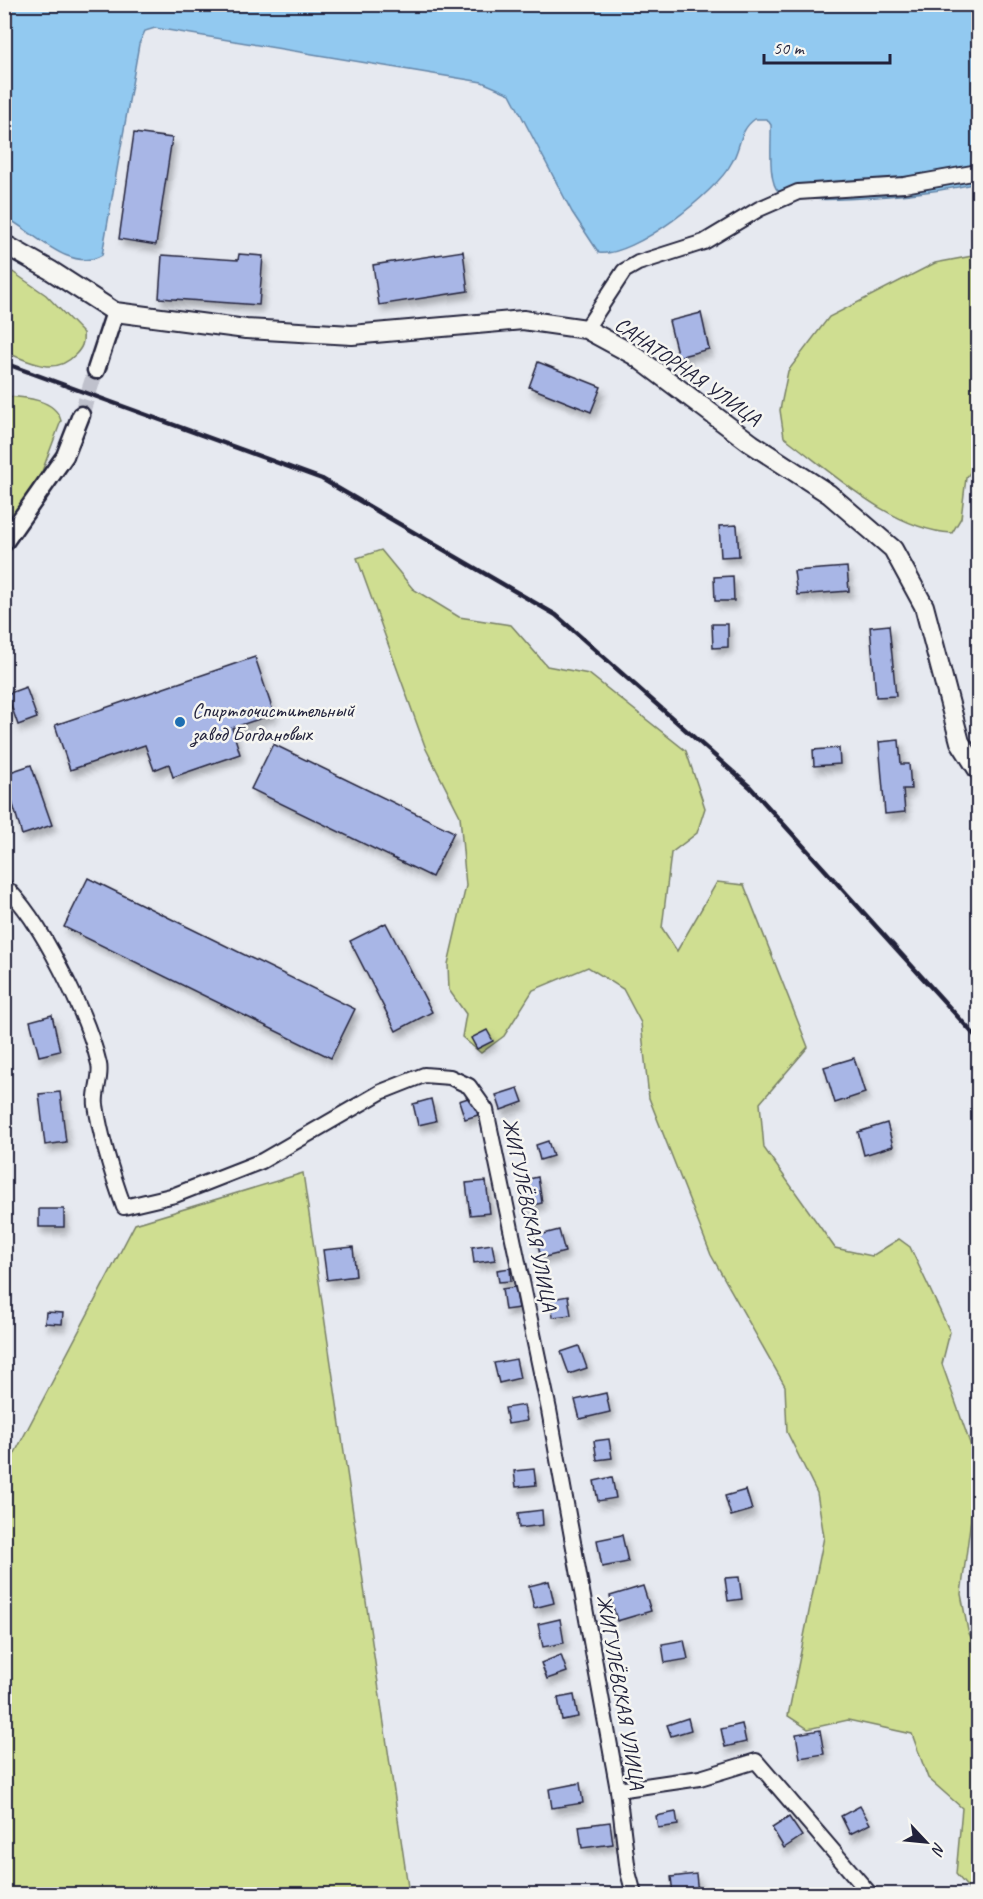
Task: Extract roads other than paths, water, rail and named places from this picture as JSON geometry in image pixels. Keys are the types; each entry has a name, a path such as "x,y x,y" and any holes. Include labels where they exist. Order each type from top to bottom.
{"main road":[{"path":"4,244 50,270 115,312"},
{"name":"САНАТОРНАЯ УЛИЦА","path":"115,312 246,329 352,334 523,320 586,329 634,355 752,444 829,494 893,549 924,606 960,742 978,770"}],"street":[{"path":"586,329 624,271 638,263 704,242 759,209 798,192 904,185 978,172"},
{"path":"96,370 115,312"},
{"path":"4,543 65,456 74,438 81,415"},
{"name":"ЖИГУЛЁВСКАЯ УЛИЦА","path":"4,886 18,898 43,934 80,1012 100,1066 95,1103 113,1175 124,1207 175,1195 262,1161 381,1092 424,1075 450,1077 469,1086 486,1110 547,1398 618,1790 628,1872 634,1894"},
{"path":"618,1790 700,1778 756,1761 870,1894"}],"water":[{"path":"4,5 978,5 978,182 938,190 876,197 815,199 792,197 779,192 775,187 771,160 771,125 767,119 755,119 746,128 732,162 710,190 673,221 652,234 614,252 599,253 572,212 510,94 482,82 155,28 145,31 139,44 102,255 90,259 77,259 52,248 5,217"}],"tunnel":[{"path":"81,415 96,370"}],"railway":[{"path":"4,363 322,479 556,615 750,787 978,1039"}],"place":[{"name":"Спиртоочистительный завод Богдановых","path":"180,722"}]}
